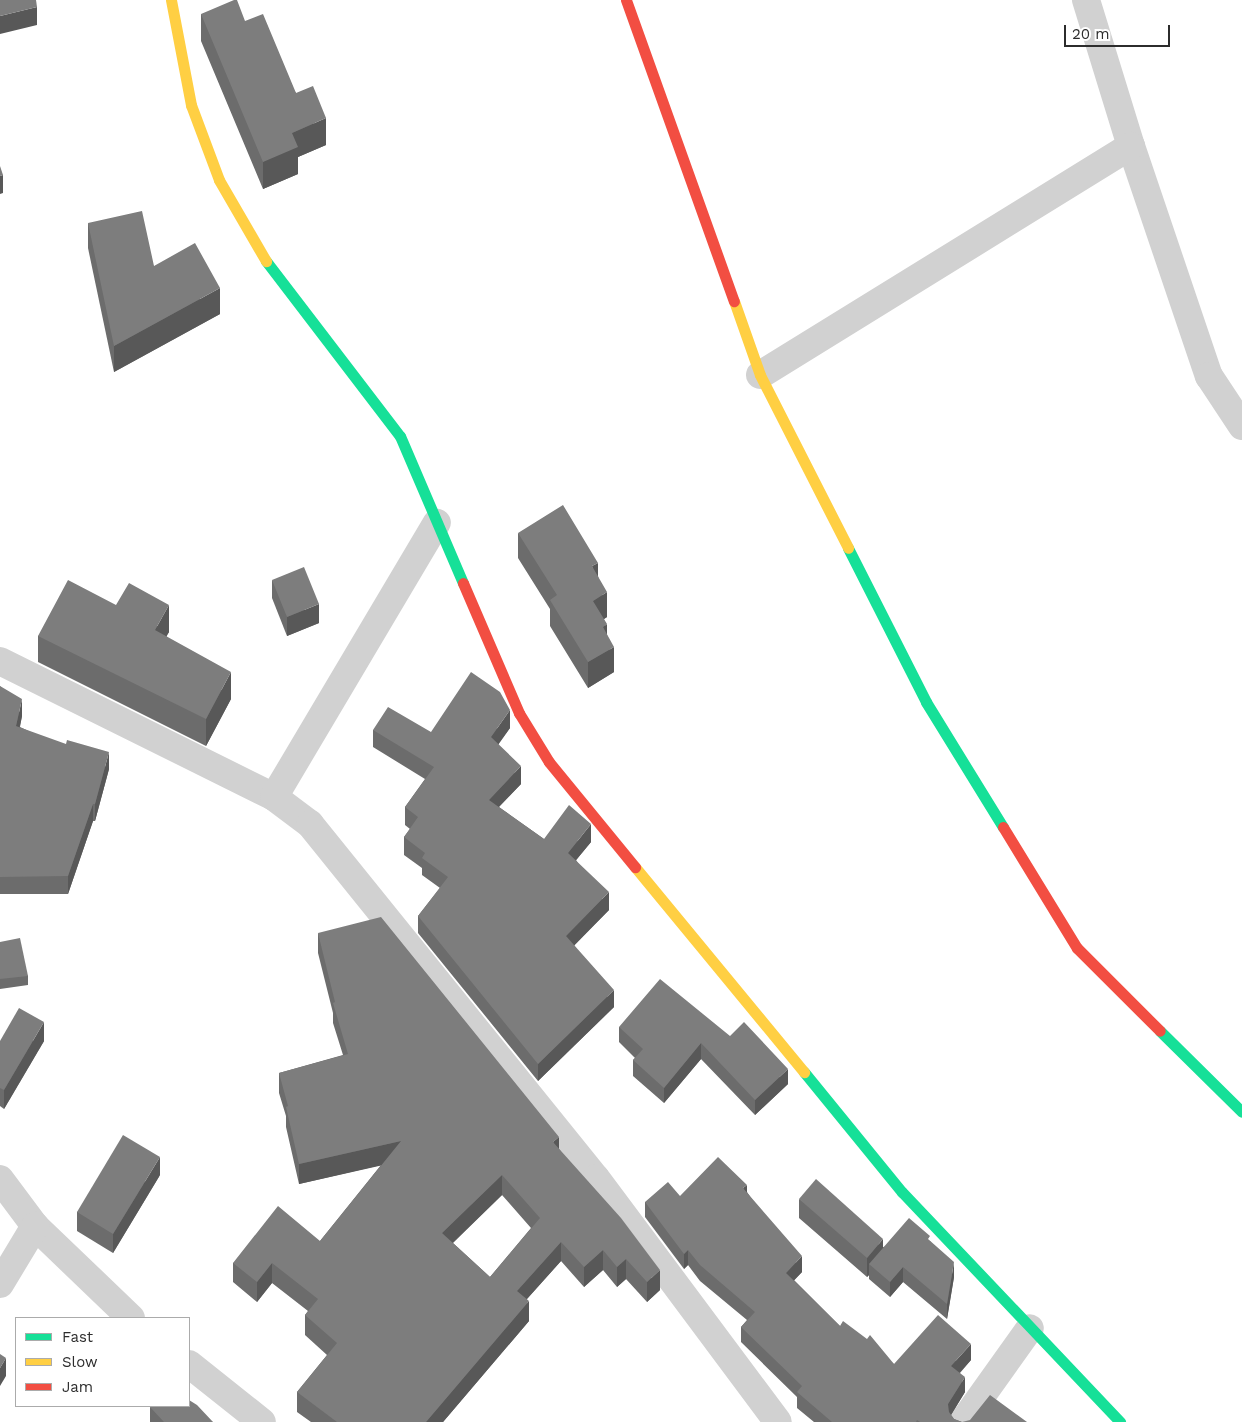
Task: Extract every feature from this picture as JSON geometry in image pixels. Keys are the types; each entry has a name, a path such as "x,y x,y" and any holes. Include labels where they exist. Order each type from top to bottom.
{"street":[{"path":"171,0 192,105 219,180 261,255 400,436 519,713 549,762 902,1192 1120,1422"},
{"path":"626,0 760,375 926,702 1077,948 1242,1112"},
{"path":"1086,0 1130,146 1209,376 1242,426"},
{"path":"760,375 1130,146"},
{"path":"274,797 437,523"},
{"path":"0,661 274,797 310,824 596,1178 778,1422"},
{"path":"0,1179 35,1226 131,1317"},
{"path":"0,1284 35,1226"},
{"path":"963,1422 1030,1328"},
{"path":"190,1365 262,1422"}],"building":[{"path":"0,0 36,0 37,7 0,16"},
{"path":"237,0 245,21 263,14 296,93 313,86 326,118 292,133 298,147 263,162 201,14"},
{"path":"142,211 154,266 195,243 220,288 114,346 88,223"},
{"path":"563,505 598,563 592,566 607,592 593,601 607,624 603,627 614,647 588,662 550,600 557,595 518,533"},
{"path":"304,567 319,604 287,617 272,580"},
{"path":"68,580 116,605 129,583 169,605 155,630 231,672 206,719 38,636"},
{"path":"471,672 500,692 510,710 491,737 521,766 489,800 544,839 569,805 591,824 568,853 609,892 566,936 614,990 538,1064 418,916 448,877 422,858 425,853 404,837 418,817 405,807 434,767 373,730 388,707 431,732"},
{"path":"0,686 22,699 16,726 66,744 67,740 109,752 95,804 93,804 68,876 0,877"},
{"path":"381,917 559,1137 553,1142 621,1218 660,1270 647,1282 626,1259 617,1267 603,1250 584,1267 561,1242 517,1291 529,1301 426,1422 337,1422 297,1392 337,1343 305,1315 318,1299 272,1263 257,1282 233,1263 278,1206 320,1241 401,1141 299,1164 286,1107 288,1106 279,1073 348,1054 333,1003 335,1002 318,933","holes":["502,1175 540,1218 490,1277 442,1233"]},
{"path":"20,938 28,976 0,979 0,942"},
{"path":"660,979 730,1036 744,1022 788,1069 755,1100 701,1043 664,1088 633,1060 643,1049 619,1027"},
{"path":"19,1008 44,1022 4,1090 0,1088 0,1041"},
{"path":"123,1135 160,1157 113,1234 77,1212"},
{"path":"718,1157 747,1185 743,1188 802,1256 786,1273 840,1326 843,1321 867,1339 870,1335 894,1364 938,1315 971,1344 951,1366 965,1377 948,1404 949,1412 954,1419 962,1422 920,1422 917,1420 916,1422 832,1422 797,1392 802,1386 741,1327 755,1312 700,1265 688,1250 684,1254 645,1202 668,1182 680,1196"},
{"path":"816,1179 883,1239 867,1258 799,1199"},
{"path":"909,1218 930,1236 928,1239 954,1262 947,1304 903,1267 890,1282 869,1264"},
{"path":"0,1354 6,1358 0,1368"},
{"path":"990,1395 1027,1422 962,1422 970,1420"},
{"path":"190,1401 197,1405 213,1422 164,1422 150,1407 190,1407"}],"traffic: fast":[{"path":"266,261 400,436 463,583"},
{"path":"848,548 926,702 1003,827"},
{"path":"1160,1031 1242,1112"},
{"path":"804,1072 902,1192 1120,1422"}],"traffic: slow":[{"path":"171,0 191,105 219,180 266,261"},
{"path":"734,301 760,375 848,548"},
{"path":"635,867 804,1072"}],"traffic: jam":[{"path":"626,0 734,301"},
{"path":"463,583 519,713 549,762 635,867"},
{"path":"1003,827 1077,948 1160,1031"}]}
